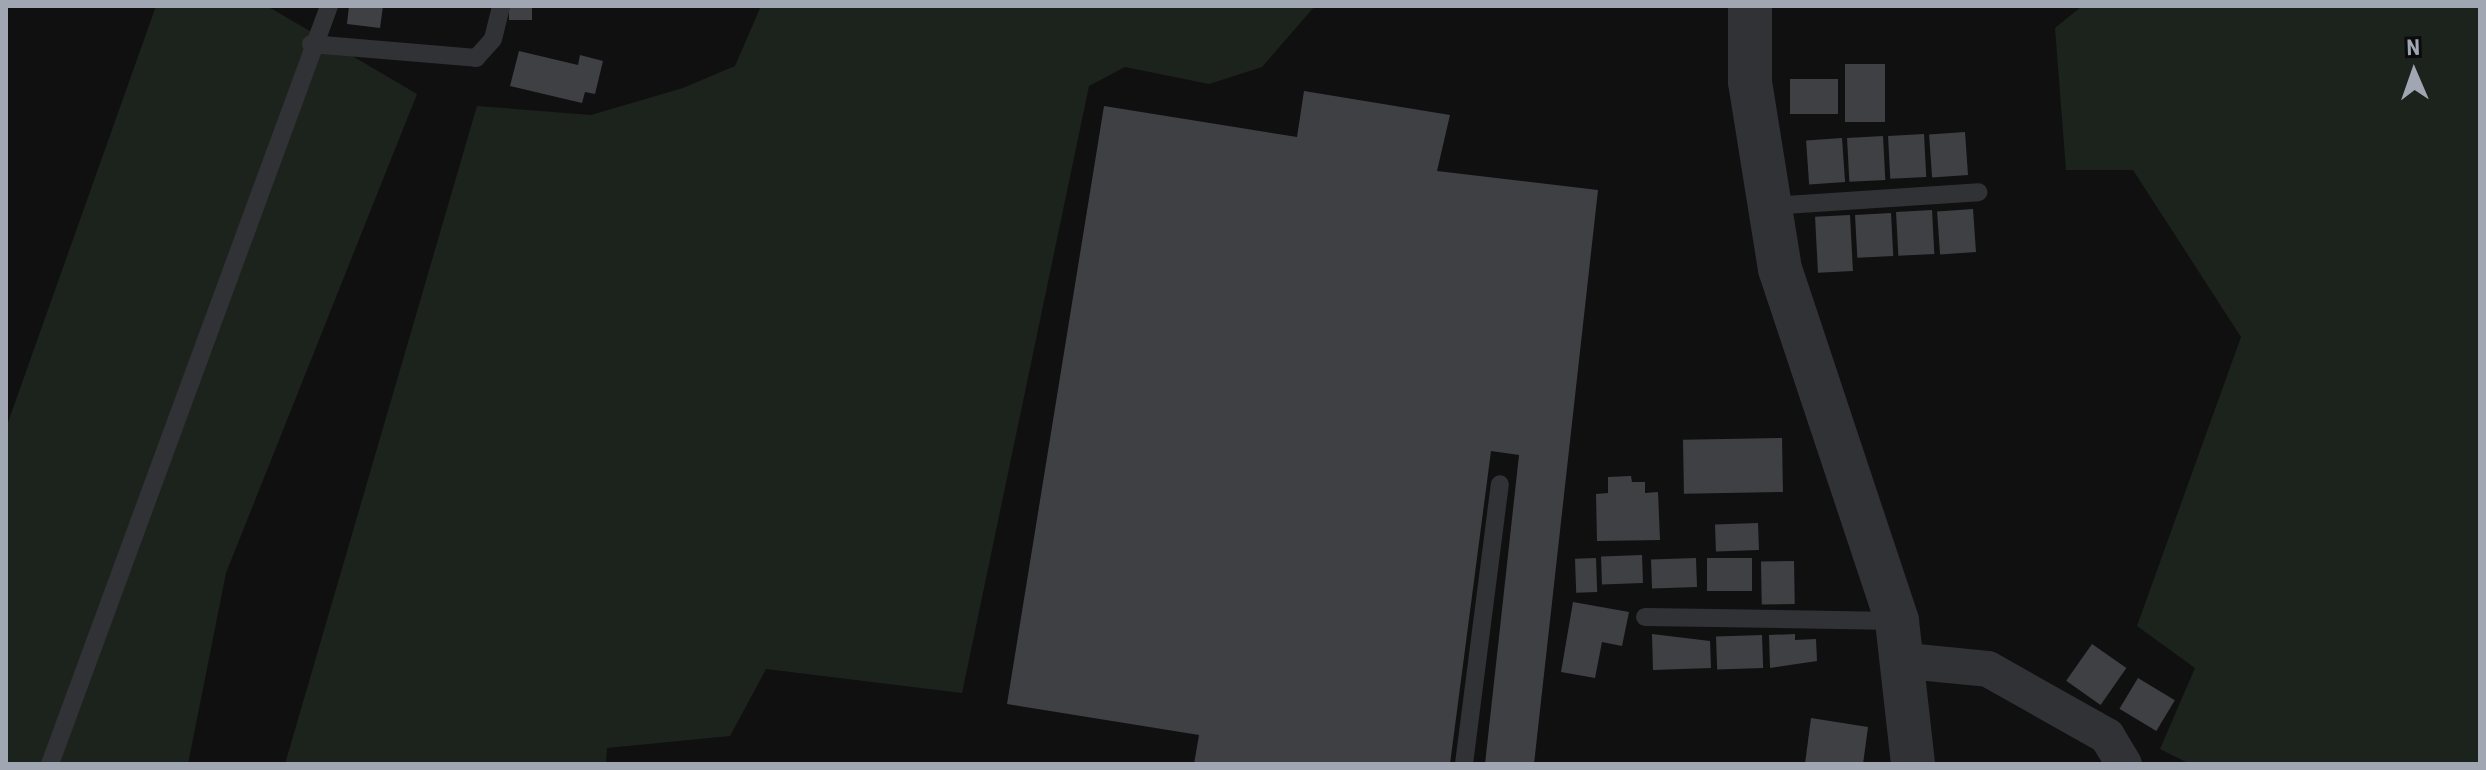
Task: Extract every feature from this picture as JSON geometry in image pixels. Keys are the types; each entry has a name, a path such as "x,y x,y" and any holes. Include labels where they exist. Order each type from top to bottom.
{"street":[{"path":"1750,6 1750,82 1780,269 1902,641 1913,764"},
{"path":"1902,641 1988,669 2107,736 2124,764"}],"lane":[{"path":"50,764 311,44 329,6"},
{"path":"311,44 476,58 493,39 501,6"},
{"path":"1768,206 1979,192"},
{"path":"1464,764 1500,484"},
{"path":"1645,617 1902,641"}],"shaded area":[{"path":"156,6 267,6 417,94 226,573 188,764 6,764 6,428"},
{"path":"761,6 1315,6 1262,67 1209,84 1125,67 1089,86 962,693 766,669 730,736 607,748 606,764 285,764 477,106 591,115 683,88 735,66"},
{"path":"2082,6 2480,6 2480,764 2190,764 2160,749 2195,668 2137,626 2241,337 2133,170 2066,170 2055,28"}],"building":[{"path":"349,6 383,6 380,28 347,24"},
{"path":"509,6 532,6 532,20 509,20"},
{"path":"519,51 578,65 580,55 603,61 595,94 585,92 582,103 510,86"},
{"path":"1845,64 1885,64 1885,122 1845,122"},
{"path":"1790,79 1838,79 1838,114 1790,114"},
{"path":"1304,91 1450,115 1437,171 1598,190 1534,764 1485,764 1519,455 1491,451 1450,764 1194,764 1199,735 1007,704 1104,106 1297,137"},
{"path":"1965,132 1968,175 1932,177 1929,135"},
{"path":"1924,134 1926,177 1890,179 1888,136"},
{"path":"1883,136 1885,180 1849,182 1847,138"},
{"path":"1842,138 1845,182 1809,184 1806,141"},
{"path":"1973,209 1976,252 1940,254 1937,212"},
{"path":"1932,210 1934,254 1898,256 1896,212"},
{"path":"1891,213 1893,256 1857,258 1855,215"},
{"path":"1850,215 1853,271 1818,273 1815,217"},
{"path":"1782,438 1783,492 1684,494 1683,440"},
{"path":"1631,476 1632,482 1645,482 1645,493 1658,492 1660,540 1597,541 1596,494 1608,493 1608,477"},
{"path":"1758,523 1759,550 1716,551 1715,525"},
{"path":"1642,555 1643,583 1602,584 1601,556"},
{"path":"1596,558 1597,592 1576,593 1575,559"},
{"path":"1696,558 1697,587 1652,589 1651,560"},
{"path":"1707,558 1752,558 1752,591 1707,591"},
{"path":"1794,561 1795,604 1762,605 1761,562"},
{"path":"1573,602 1629,612 1622,646 1602,642 1595,678 1561,672"},
{"path":"1652,634 1710,641 1711,668 1653,670"},
{"path":"1795,634 1795,640 1816,639 1817,661 1770,668 1769,635"},
{"path":"1762,635 1763,668 1717,670 1716,637"},
{"path":"2092,644 2126,668 2101,705 2066,681"},
{"path":"2138,678 2175,700 2156,731 2119,709"},
{"path":"1811,718 1868,727 1863,764 1805,764"}]}
